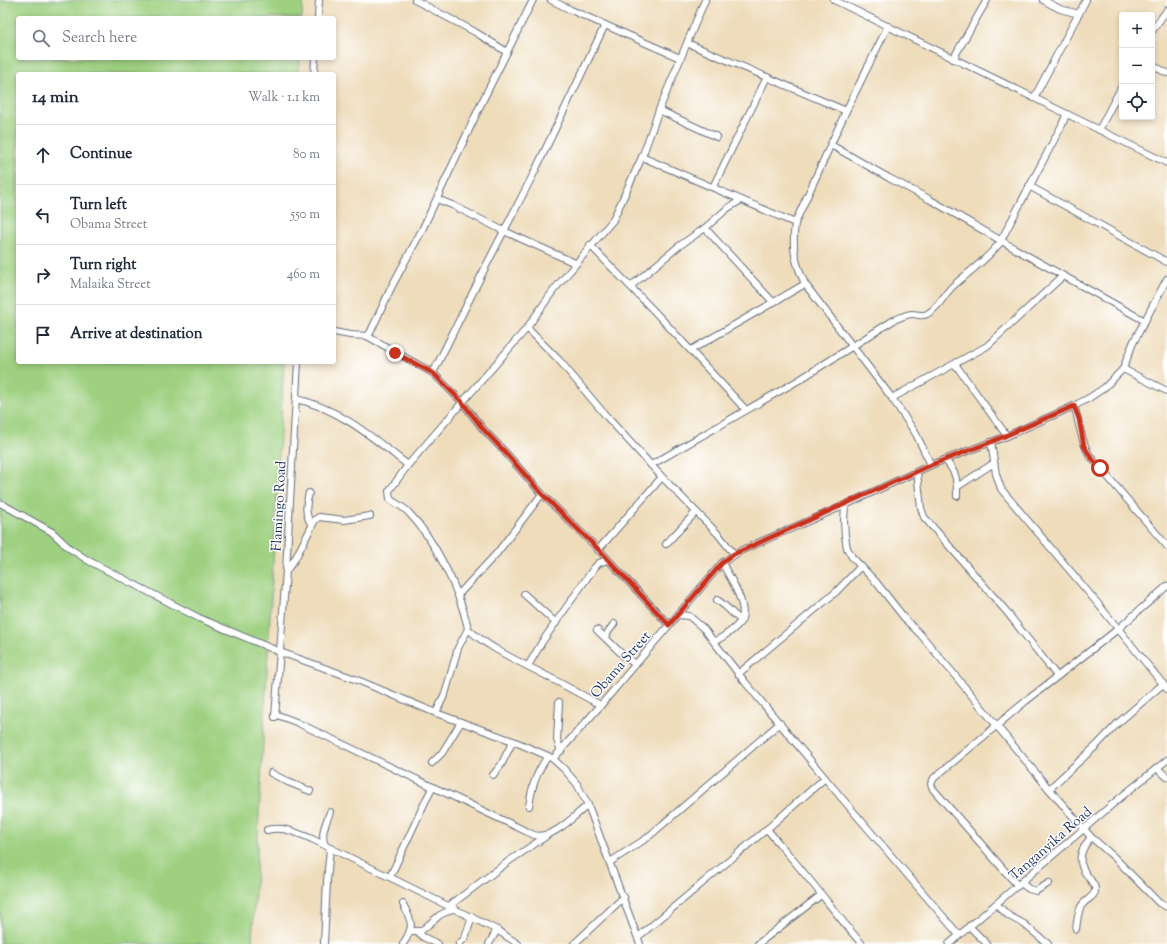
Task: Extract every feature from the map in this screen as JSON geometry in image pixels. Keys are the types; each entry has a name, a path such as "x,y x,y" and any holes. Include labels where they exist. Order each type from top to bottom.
{"street":[{"path":"318,16 319,0"},
{"path":"415,0 475,32 507,52"},
{"path":"551,0 680,58"},
{"path":"601,705 513,659 474,635 468,629 458,595 438,552 410,514 390,499 389,491 408,465 527,328 553,290 613,220 642,157 659,110 705,0"},
{"path":"834,0 1066,115 1167,163"},
{"path":"953,58 987,0"},
{"path":"1043,0 1060,9 1079,14"},
{"path":"1034,98 1086,0"},
{"path":"367,336 370,333 392,286 422,230 531,1"},
{"path":"1155,27 1167,10"},
{"path":"433,373 533,175 605,25"},
{"path":"888,26 846,111 795,222 793,241 794,254 805,284 892,398 916,434 931,465"},
{"path":"687,43 846,111"},
{"path":"314,72 316,60"},
{"path":"1155,67 1167,73"},
{"path":"714,187 767,77"},
{"path":"1099,130 1119,92"},
{"path":"659,110 717,137"},
{"path":"651,465 799,380 894,320 907,315 926,315 929,313 936,307 952,287 986,258 1001,240 1066,115"},
{"path":"831,145 1145,321"},
{"path":"642,157 795,222"},
{"path":"1029,186 1167,262"},
{"path":"437,199 575,264"},
{"path":"631,286 679,246 705,228 728,208 741,200"},
{"path":"705,228 773,302"},
{"path":"590,245 631,286 746,410"},
{"path":"892,398 987,346 1063,276"},
{"name":"Obama Street","path":"529,806 534,780 538,772 551,757 561,751 722,563 734,554 931,465 1007,436 1089,398 1104,388 1123,369 1133,343 1167,280"},
{"path":"690,350 805,284"},
{"path":"527,328 560,360 607,417 662,477 718,534 734,554"},
{"path":"336,332 367,336 433,373 462,402 483,429 542,494 600,551 669,625"},
{"name":"Flamingo Road","path":"298,364 286,571 275,715 296,722 433,787"},
{"path":"955,364 1007,436"},
{"path":"1123,369 1167,391"},
{"path":"296,399 311,402 323,407 350,422 408,465"},
{"path":"1074,406 1079,419 1084,446 1090,456 1167,544"},
{"path":"991,442 997,482 1001,489 1165,686 1118,723 1096,746 1049,789"},
{"path":"945,460 957,478 957,496"},
{"path":"957,487 994,463"},
{"path":"917,472 924,517 1006,612 1057,676"},
{"path":"528,666 542,642 599,563 600,551 662,477"},
{"path":"308,493 306,509 308,520 312,525"},
{"path":"458,595 497,552 542,494"},
{"path":"0,503 52,532 68,548 123,580 199,618 280,652 354,679 436,713 513,741 551,757 564,768 577,784 588,805 640,944"},
{"path":"845,505 844,521 847,548 852,557 876,582 1091,837 1114,857 1159,903 1167,907"},
{"path":"666,544 696,512"},
{"path":"286,571 295,559 315,520 319,517 344,520 370,516"},
{"path":"599,563 607,560"},
{"path":"714,642 730,632 741,620 742,609 737,591 722,563"},
{"path":"738,674 836,592 861,566"},
{"path":"1049,883 1036,891 1019,885 933,789 931,784 934,778 997,725 1118,629 1167,586"},
{"path":"524,594 556,623"},
{"path":"717,600 741,620"},
{"path":"686,604 689,616"},
{"path":"678,615 689,616 698,623 738,674 959,935"},
{"path":"606,638 608,632 614,624"},
{"path":"436,713 446,691 458,648 468,629"},
{"path":"597,630 624,656 635,664"},
{"path":"559,702 557,740 561,751"},
{"path":"432,763 442,753 461,722"},
{"path":"610,862 647,838 780,723"},
{"path":"493,775 501,765 513,741"},
{"name":"Tanganyika Road","path":"949,944 1167,760"},
{"path":"1157,768 1167,777"},
{"path":"271,773 310,791"},
{"path":"638,937 767,829 825,778"},
{"path":"390,877 433,787 534,835 546,836"},
{"path":"403,944 414,931 425,929 440,915 509,861 560,828 588,805"},
{"path":"324,944 327,847 322,839 330,812"},
{"path":"267,830 276,828 292,831 312,838 327,847 498,930 518,944"},
{"path":"767,829 862,944"},
{"path":"1076,929 1082,904 1094,895 1096,890 1083,871 1081,863 1082,848 1091,837"},
{"path":"761,943 821,895"},
{"path":"574,944 624,898"},
{"path":"403,904 414,931 438,944"},
{"path":"996,904 1009,916 1024,924 1048,944"},
{"path":"459,944 465,938 472,917"},
{"path":"969,926 987,944"},
{"path":"489,944 498,930"}],"green space":[{"path":"0,0 303,0 302,16 16,16 16,60 300,60 299,72 16,72 16,364 284,364 252,944 0,944"}],"route":[{"path":"395,353 433,373 462,402 483,429 542,494 601,552 669,625 722,563 734,554 931,465 1007,436 1074,406 1079,419 1084,446 1100,468"}]}
